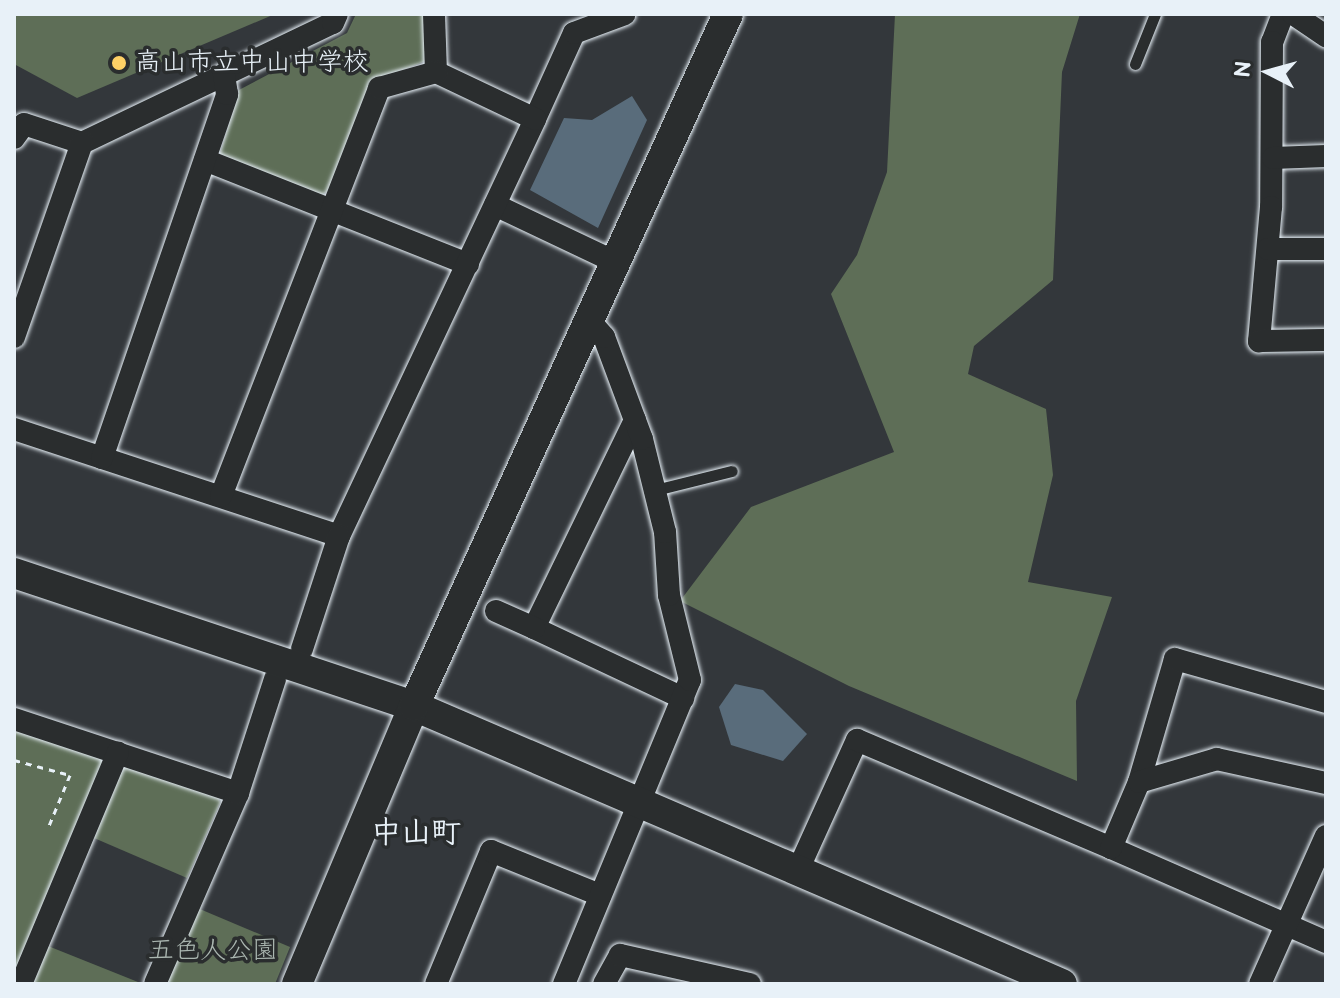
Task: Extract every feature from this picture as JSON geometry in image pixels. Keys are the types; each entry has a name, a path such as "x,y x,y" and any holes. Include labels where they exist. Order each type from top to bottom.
{"street":[{"path":"14,138 24,124 82,143 333,23 337,14"},
{"path":"434,14 436,72"},
{"path":"302,649 339,536 574,33 625,14"},
{"path":"297,984 414,706 728,14"},
{"path":"1283,14 1271,57 1273,158 1259,341 1326,340"},
{"path":"1293,14 1326,36"},
{"path":"221,496 379,88 436,72 535,119"},
{"path":"102,458 227,94 224,74"},
{"path":"14,337 82,143"},
{"path":"1273,158 1326,156"},
{"path":"205,160 468,264"},
{"path":"495,205 615,262"},
{"path":"1268,249 1326,249"},
{"path":"564,984 690,680 669,595 655,490 635,420 604,337 590,321"},
{"path":"534,628 635,420"},
{"path":"14,429 339,536"},
{"path":"14,573 414,706 1062,984"},
{"path":"496,611 683,698"},
{"path":"1111,848 1139,782 1175,659 1326,702"},
{"path":"155,984 238,793 275,679"},
{"path":"14,719 238,793"},
{"path":"798,870 857,740 1326,942"},
{"path":"21,984 118,752"},
{"path":"1139,782 1217,759 1326,783"},
{"path":"1260,984 1326,836"},
{"path":"436,984 491,851 600,895"},
{"path":"604,984 620,955 750,984"}],"lane":[{"path":"1135,64 1155,14"},
{"path":"655,490 732,471"}],"path":[{"path":"14,760 70,775 48,828"}],"green space":[{"path":"14,14 275,14 77,98 14,64"},
{"path":"356,14 426,14 428,60 371,82 330,190 321,195 219,157 239,90 347,33"},
{"path":"895,14 1080,14 1062,72 1053,280 974,346 968,374 1046,409 1053,475 1028,582 1112,597 1076,701 1077,781 849,686 680,601 751,507 894,452 831,294 857,255 887,172"},
{"name":"五色人公園","path":"14,728 101,756 103,764 33,940 143,984 14,984"},
{"path":"130,766 218,794 220,803 187,878 94,838 122,767"},
{"name":"五色人公園","path":"195,907 290,947 275,984 162,984"}],"water":[{"path":"632,96 647,120 598,228 530,190 564,118 592,120"},
{"path":"735,684 763,690 807,734 783,761 731,745 719,707"}],"place":[{"name":"高山市立中山中学校","path":"119,63"}],"district":[{"name":"中山町","path":"416,833"}]}
